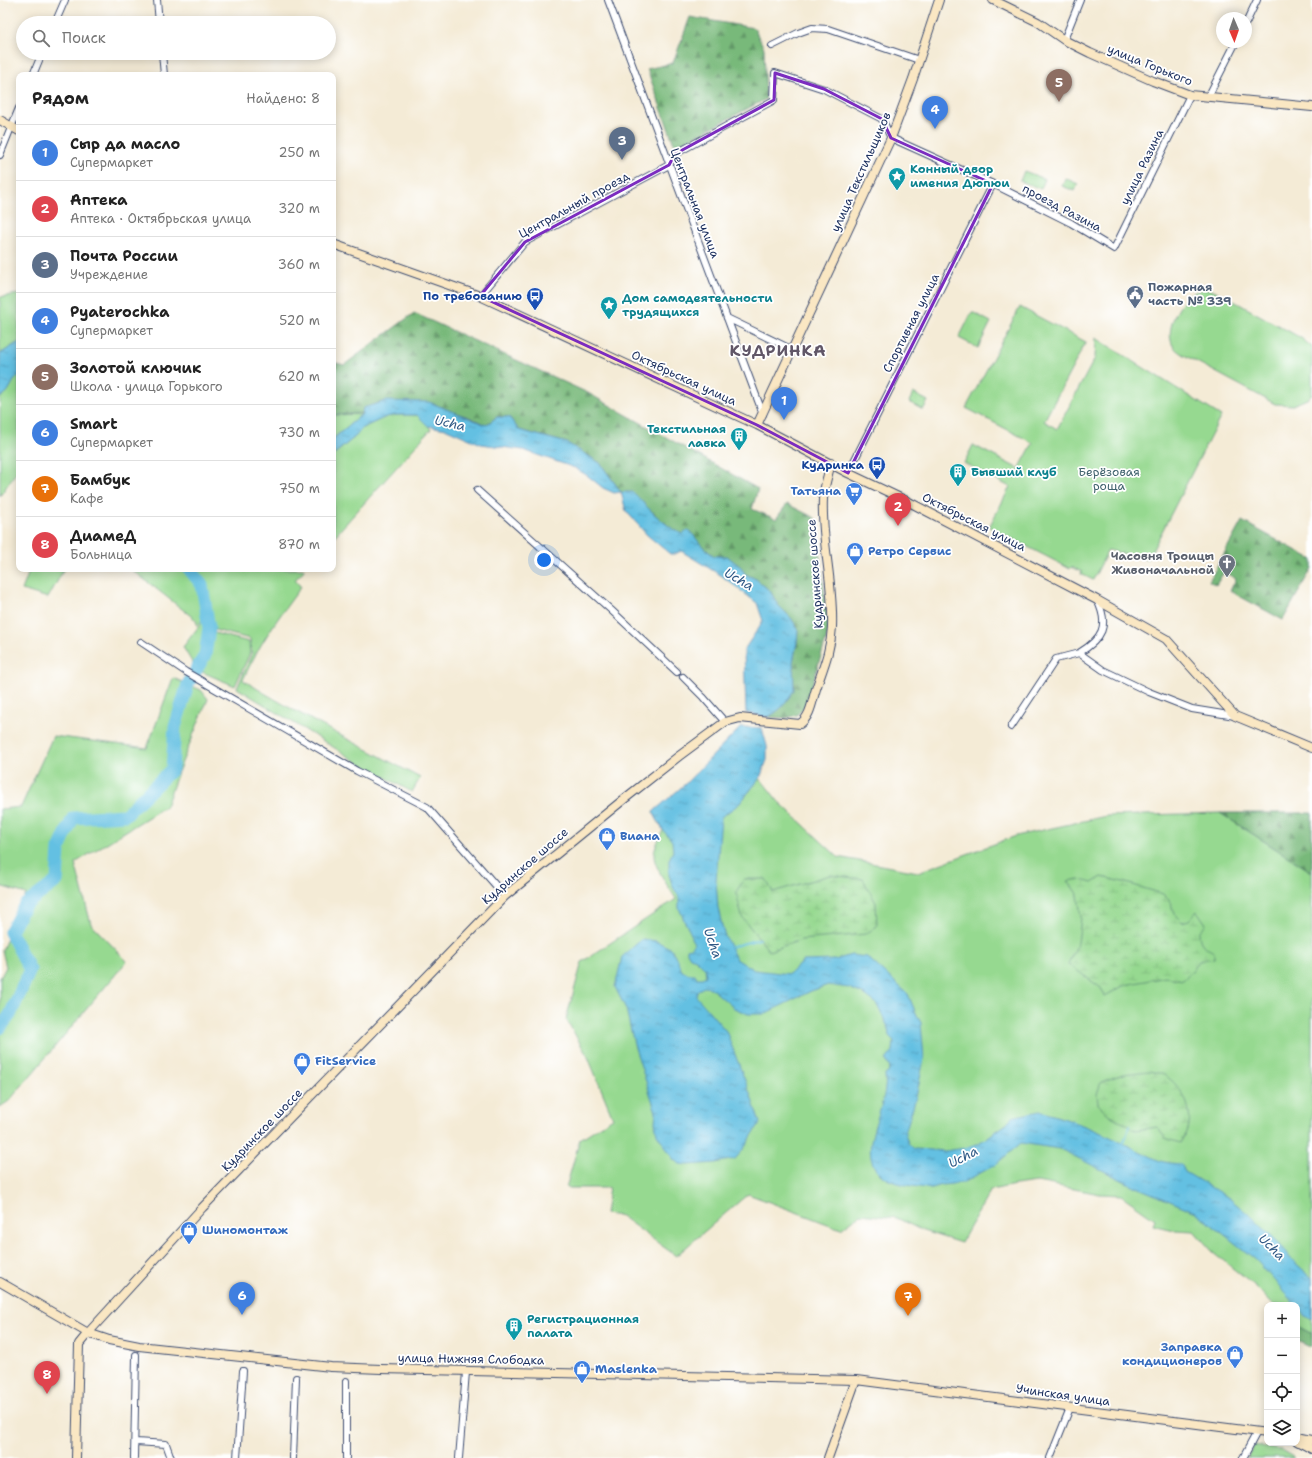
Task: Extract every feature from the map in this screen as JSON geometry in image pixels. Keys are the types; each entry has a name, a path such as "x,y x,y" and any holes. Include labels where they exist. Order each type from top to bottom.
{"street":[{"path":"58,16 65,0"},
{"path":"157,0 158,16"},
{"name":"Центральная улица","path":"608,0 763,414"},
{"name":"улица Текстильщиков","path":"757,425 891,138 939,0"},
{"name":"улица Горького","path":"994,0 1038,22 1064,40 1153,81 1190,95 1312,107"},
{"path":"1064,40 1080,0"},
{"path":"1251,12 1257,0"},
{"path":"772,46 812,28 828,29 919,60"},
{"path":"1208,97 1233,48"},
{"path":"34,72 39,60"},
{"path":"163,60 164,72"},
{"name":"Центральный проезд","path":"480,296 525,242 669,165 675,154 774,100 775,73 824,89 882,119 891,138"},
{"name":"улица Разина","path":"1114,249 1190,95"},
{"path":"0,154 16,115"},
{"path":"0,120 16,130"},
{"name":"проезд Разина","path":"891,138 993,184 1071,223 1114,249"},
{"name":"Спортивная улица","path":"848,473 993,184"},
{"name":"Октябрьская улица","path":"336,245 480,296 757,425 848,473 910,502 1096,600 1166,639 1235,716 1312,748"},
{"path":"727,318 793,350"},
{"name":"Кудринское шоссе","path":"76,1458 79,1344 202,1208 505,896 635,790 725,722 740,718 800,724 805,721 810,712 831,645 832,605 823,518 823,500 825,485 831,463"},
{"path":"477,490 611,610 677,672"},
{"path":"1011,727 1056,659 1079,653 1092,646 1100,635 1103,624 1102,611 1096,600"},
{"path":"142,642 186,672 357,771 427,807 505,896"},
{"path":"1079,653 1103,670 1149,692 1192,709 1235,716"},
{"path":"683,678 703,697 725,722"},
{"name":"улица Нижняя Слободка","path":"0,1282 88,1333 113,1341 139,1346 330,1366 466,1372 856,1380"},
{"path":"134,1458 136,1442 136,1355"},
{"path":"237,1458 243,1371"},
{"path":"459,1458 466,1372"},
{"path":"293,1458 296,1378"},
{"path":"828,1458 856,1380"},
{"name":"Учинская улица","path":"856,1380 1264,1433"},
{"path":"346,1381 346,1458"},
{"path":"1050,1458 1070,1408"},
{"path":"1244,1458 1257,1432"},
{"path":"1300,1436 1312,1438"},
{"path":"136,1442 166,1444 171,1458"},
{"path":"1300,1443 1312,1449"}],"highlighted area":[{"path":"775,73 824,89 882,119 891,138 993,184 848,473 757,425 480,296 525,242 669,165 675,154 774,100"}],"green space":[{"path":"690,17 754,28 764,48 766,99 675,147 647,69 673,63"},
{"path":"1024,171 1045,179 1041,189 1020,181"},
{"path":"1065,178 1078,184 1075,191 1062,186"},
{"path":"1203,289 1208,289 1221,294 1301,338 1312,347 1312,395 1307,399 1293,405 1275,404 1182,354 1176,349 1173,346 1170,334 1173,320 1179,308 1189,296"},
{"path":"16,294 16,344 0,354 0,297"},
{"name":"Берёзовая роща","path":"1020,307 1086,342 1044,421 1057,429 1095,358 1096,338 1221,416 1148,559 1108,550 1093,580 1081,574 1082,572 1071,567 1070,569 989,527 1010,487 964,463 973,445 1019,469 1033,443 966,408"},
{"path":"972,312 991,322 978,348 959,338"},
{"path":"414,313 588,393 758,489 752,509 776,519 787,504 815,518 829,630 806,705 797,715 786,718 767,717 775,713 794,690 793,662 798,629 791,618 778,605 770,591 756,579 745,574 741,567 714,556 704,548 671,529 621,492 600,463 567,443 519,430 509,417 497,417 486,425 469,417 443,409 336,415 336,363 344,365"},
{"path":"16,379 16,472 0,496 0,398 7,392"},
{"path":"913,393 928,401 923,410 909,402"},
{"path":"362,414 336,436 336,415"},
{"path":"396,415 417,415 431,429 336,535 336,453 356,436 362,428 386,417"},
{"path":"1242,521 1312,559 1312,568 1283,620 1230,591 1236,579 1224,572 1216,585 1209,581"},
{"path":"29,572 62,572 48,598 22,590"},
{"path":"135,572 186,572 198,587 204,618 197,626 196,620"},
{"path":"187,572 302,572 295,580 301,587 269,632 255,655 243,680 308,718 420,778 412,792 359,763 237,688 252,653 250,639 207,628 201,654 193,664 183,647 205,618 199,586"},
{"path":"211,632 249,642 250,653 235,686 202,672 194,666 203,655 207,656"},
{"path":"173,678 201,690 208,699 178,772 166,806 75,863 91,924 127,961 9,1101 0,1107 0,978 6,967 2,950 26,894 0,886 0,809 21,807 53,736 147,748"},
{"path":"760,778 778,801 838,857 918,872 1016,836 1106,816 1220,813 1312,872 1312,1334 1300,1328 1300,1302 1270,1302 1259,1290 1213,1252 1194,1231 1174,1230 1153,1225 1155,1219 1121,1195 1100,1194 1037,1182 991,1190 961,1243 923,1231 897,1218 861,1214 841,1229 748,1194 676,1256 621,1216 605,1214 609,1188 566,1188 580,1139 613,1118 588,1057 566,1019 582,962 676,899 662,877 654,859 655,848 663,830 653,812 739,804"},
{"path":"1220,813 1312,813 1312,872"},
{"path":"830,875 863,879 876,903 877,926 866,934 801,940 769,951 742,917 736,892 744,879 766,879 773,892"},
{"path":"1102,877 1163,894 1169,900 1176,916 1182,922 1189,920 1197,911 1206,924 1199,932 1201,942 1205,947 1214,952 1214,958 1199,961 1192,972 1183,980 1166,977 1125,985 1105,996 1101,988 1068,964 1078,943 1081,918 1078,895 1068,881 1079,879 1092,883"},
{"path":"1149,1071 1162,1074 1171,1080 1186,1100 1189,1124 1185,1136 1180,1143 1165,1138 1157,1127 1135,1130 1108,1114 1098,1104 1097,1094 1101,1082 1123,1074"},
{"path":"1300,1328 1312,1334 1312,1347 1300,1341"},
{"path":"1253,1446 1281,1450 1295,1458 1247,1458"}],"water":[{"path":"16,344 16,379 7,392 0,398 0,354"},
{"name":"Ucha","path":"386,401 429,402 486,425 497,417 509,417 519,430 567,443 600,463 621,492 614,493 603,488 575,468 523,450 481,444 447,429 428,426 417,415 396,415 386,417 362,428 356,436 336,453 336,436 362,414 363,408"},
{"name":"Ucha","path":"621,492 633,492 656,515 682,534 689,530 704,548 714,556 727,556 741,567 745,574 756,579 770,591 778,605 791,618 798,629 793,662 794,690 782,707 775,713 767,717 746,713 744,650 763,621 757,603 722,576 681,551 675,554 670,554 647,535 626,511"},
{"name":"Ucha","path":"741,727 762,728 767,746 767,760 760,778 739,804 721,817 716,881 718,908 724,934 736,959 754,970 789,974 803,961 835,960 851,955 867,957 908,994 921,1023 924,1059 916,1097 905,1133 908,1143 914,1149 946,1151 965,1148 979,1143 1004,1126 1012,1117 1040,1111 1072,1121 1104,1134 1160,1161 1181,1164 1185,1172 1229,1198 1253,1218 1277,1241 1290,1258 1312,1278 1312,1320 1300,1309 1300,1302 1294,1302 1256,1260 1196,1212 1134,1186 1060,1149 1021,1143 995,1165 962,1183 926,1188 901,1184 887,1179 877,1170 872,1160 870,1149 872,1136 883,1099 885,1075 888,1073 890,1068 886,1060 893,1051 894,1041 889,1036 888,1027 876,1003 865,995 849,988 828,985 811,991 764,1014 748,1014 734,1008 711,988 704,987 698,990 696,996 726,1031 760,1123 743,1150 735,1159 715,1163 688,1165 680,1164 674,1160 657,1134 655,1122 656,1112 635,1048 626,1009 615,987 622,957 642,939 656,941 672,949 682,971 695,974 697,978 706,976 705,968 696,959 690,957 687,952 687,949 691,948 694,943 679,908 679,897 673,887 669,875 669,860 673,851 672,841 663,830 653,812 685,784"}],"waterway":[{"path":"0,1028 10,1015 30,970 10,932 25,905 57,881 59,849 73,818 125,815 172,769 175,727 188,684 205,655 209,628 202,585 191,572"},
{"path":"731,947 759,939"},
{"path":"1122,1146 1130,1126"}],"place":[{"name":"Золотой ключик","path":"1059,102"},
{"name":"Pyaterochka","path":"935,129"},
{"name":"Почта России","path":"622,160"},
{"name":"Конный двор имения Дюпюи","path":"897,191"},
{"name":"Пожарная часть № 339","path":"1135,309"},
{"name":"По требованию","path":"535,311"},
{"name":"Дом самодеятельности трудящихся","path":"609,320"},
{"name":"Сыр да масло","path":"784,420"},
{"name":"Текстильная лавка","path":"739,451"},
{"name":"Кудринка","path":"877,480"},
{"name":"Бывший клуб","path":"958,487"},
{"name":"Татьяна","path":"854,506"},
{"name":"Аптека","path":"898,526"},
{"name":"Ретро Сервис","path":"855,566"},
{"name":"Часовня Троицы Живоначальной","path":"1227,578"},
{"name":"Виана","path":"607,851"},
{"name":"FitService","path":"302,1076"},
{"name":"Шиномонтаж","path":"189,1245"},
{"name":"Smart","path":"242,1315"},
{"name":"Бамбук","path":"908,1316"},
{"name":"Регистрационная палата","path":"514,1341"},
{"name":"Заправка кондиционеров","path":"1235,1369"},
{"name":"Maslenka","path":"582,1384"},
{"name":"ДиамеД","path":"47,1394"}],"district":[{"name":"КУДРИНКА","path":"778,350"}]}
